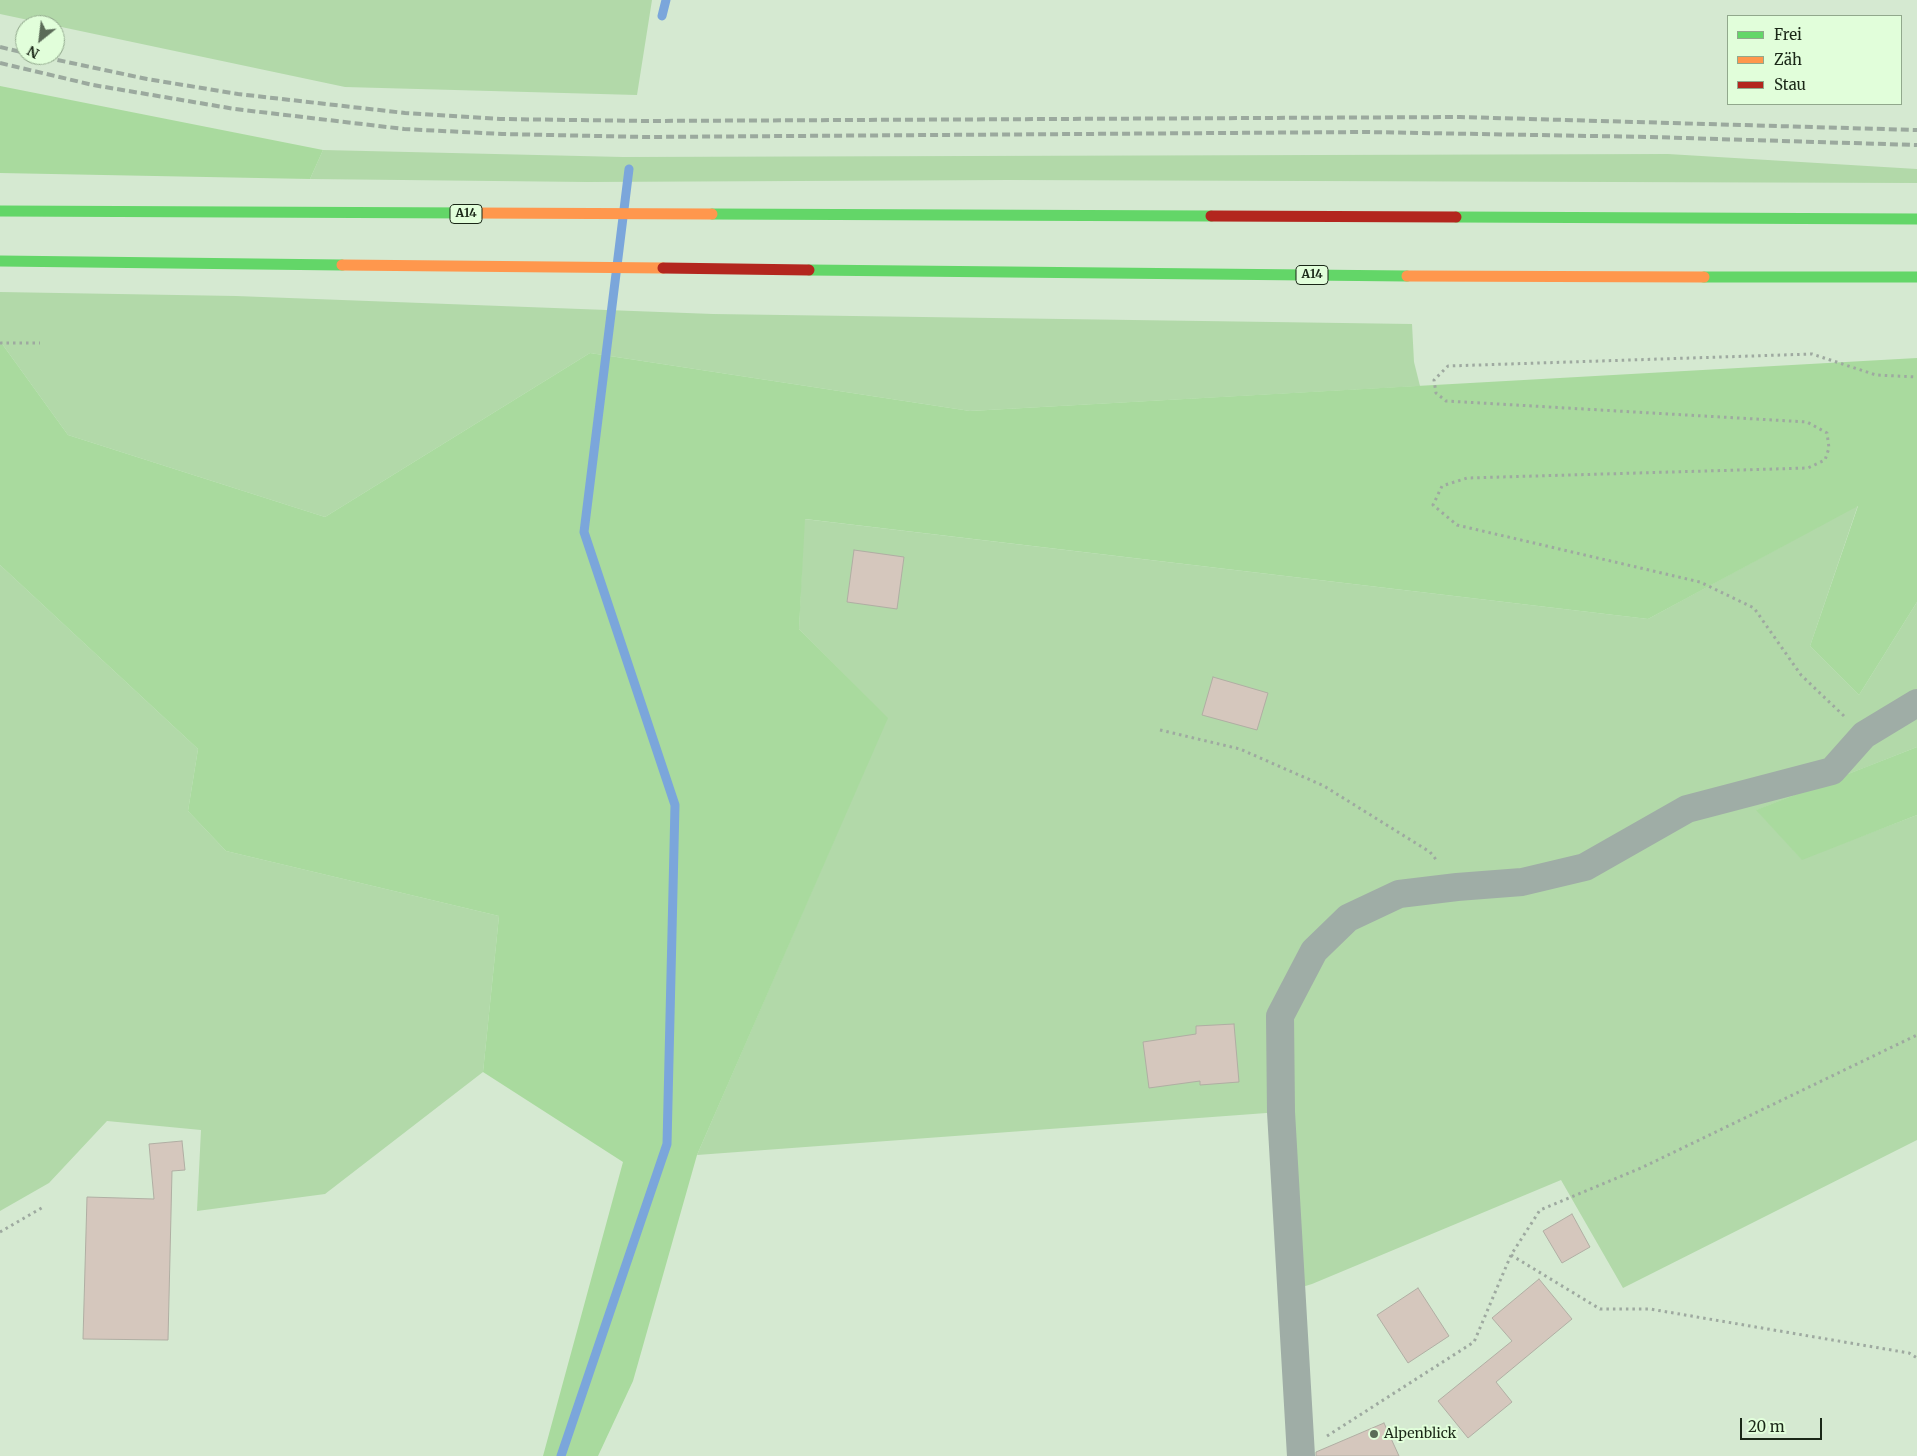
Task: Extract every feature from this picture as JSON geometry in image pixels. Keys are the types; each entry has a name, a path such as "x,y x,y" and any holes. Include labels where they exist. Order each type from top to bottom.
{"highway":[{"name":"A14","path":"0,211 799,216 1917,219"},
{"name":"A14","path":"0,261 1351,276 1917,277"}],"street":[{"path":"1301,1454 1281,1112 1280,1016 1314,951 1348,918 1399,894 1522,882 1586,867 1688,809 1832,771 1864,735 1917,703"}],"path":[{"path":"0,342 40,343"},
{"path":"1864,735 1801,675 1754,608 1700,582 1457,524 1433,505 1442,486 1467,478 1808,468 1825,460 1829,448 1827,433 1807,422 1446,401 1436,393 1434,380 1448,366 1812,354 1876,375 1917,376"},
{"path":"1160,730 1240,749 1324,786 1430,852 1456,887"},
{"path":"1301,1454 1401,1387 1474,1342 1511,1255 1540,1210 1641,1168 1917,1034"},
{"path":"0,1232 45,1206"},
{"path":"1511,1255 1600,1309 1650,1309 1909,1353 1917,1358"}],"green space":[{"path":"0,0 652,0 637,95 345,87 65,28 65,15 15,15 15,17 0,14"},
{"path":"0,86 323,150 310,179 0,173"},
{"path":"323,150 623,157 1668,154 1917,169 1917,183 1009,180 587,182 310,179"},
{"path":"0,292 236,296 713,314 1412,324 1414,362 1420,386 970,411 590,353 325,517 68,435 0,341"},
{"path":"0,341 68,435 325,517 590,353 970,411 1917,358 1917,602 1859,695 1810,646 1858,506 1648,619 805,519 799,629 888,718 697,1155 633,1381 598,1456 543,1456 623,1162 483,1072 499,916 226,851 188,811 198,749 0,565"},
{"path":"1858,505 1810,646 1859,695 1917,602 1917,747 1757,810 1802,859 1917,815 1917,1140 1623,1288 1561,1180 1312,1284 1292,1290 1280,1112 697,1155 887,718 799,629 804,519 1648,619"},
{"path":"0,565 198,749 188,811 226,851 499,916 483,1072 325,1194 197,1211 201,1130 107,1121 49,1183 0,1211"},
{"path":"1917,747 1917,815 1802,860 1756,810"}],"building":[{"path":"854,550 904,557 897,609 847,602"},
{"path":"1213,677 1268,693 1257,730 1202,715"},
{"path":"1234,1024 1239,1082 1200,1085 1200,1081 1149,1088 1143,1042 1196,1034 1196,1026"},
{"path":"182,1141 185,1170 172,1171 168,1340 83,1339 87,1197 154,1199 149,1144"},
{"path":"1572,1214 1590,1247 1562,1263 1543,1231"},
{"path":"1539,1279 1572,1319 1496,1382 1512,1402 1468,1438 1438,1401 1512,1341 1492,1318"},
{"path":"1418,1288 1449,1336 1408,1363 1377,1315"},
{"name":"Alpenblick","path":"1384,1423 1399,1456 1316,1456 1316,1452"}],"waterway":[{"path":"662,16 666,0"},
{"path":"561,1456 667,1144 675,805 584,532 629,169"}],"railway":[{"path":"0,47 15,51"},
{"path":"65,62 147,79 238,94 405,113 500,119 647,121 1460,117 1917,130"},
{"path":"0,63 93,85 235,109 404,129 502,134 647,137 1365,132 1650,137 1917,145"}],"traffic: fast":[{"path":"0,211 473,213"},
{"path":"712,214 1211,216"},
{"path":"1456,217 1917,219"},
{"path":"0,261 342,265"},
{"path":"809,270 1407,276"},
{"path":"1704,277 1917,277"}],"traffic: slow":[{"path":"473,213 712,214"},
{"path":"342,265 663,268"},
{"path":"1407,276 1704,277"}],"traffic: jam":[{"path":"1211,216 1456,217"},
{"path":"663,268 809,270"}],"place":[{"name":"Alpenblick","path":"1374,1434"}]}
